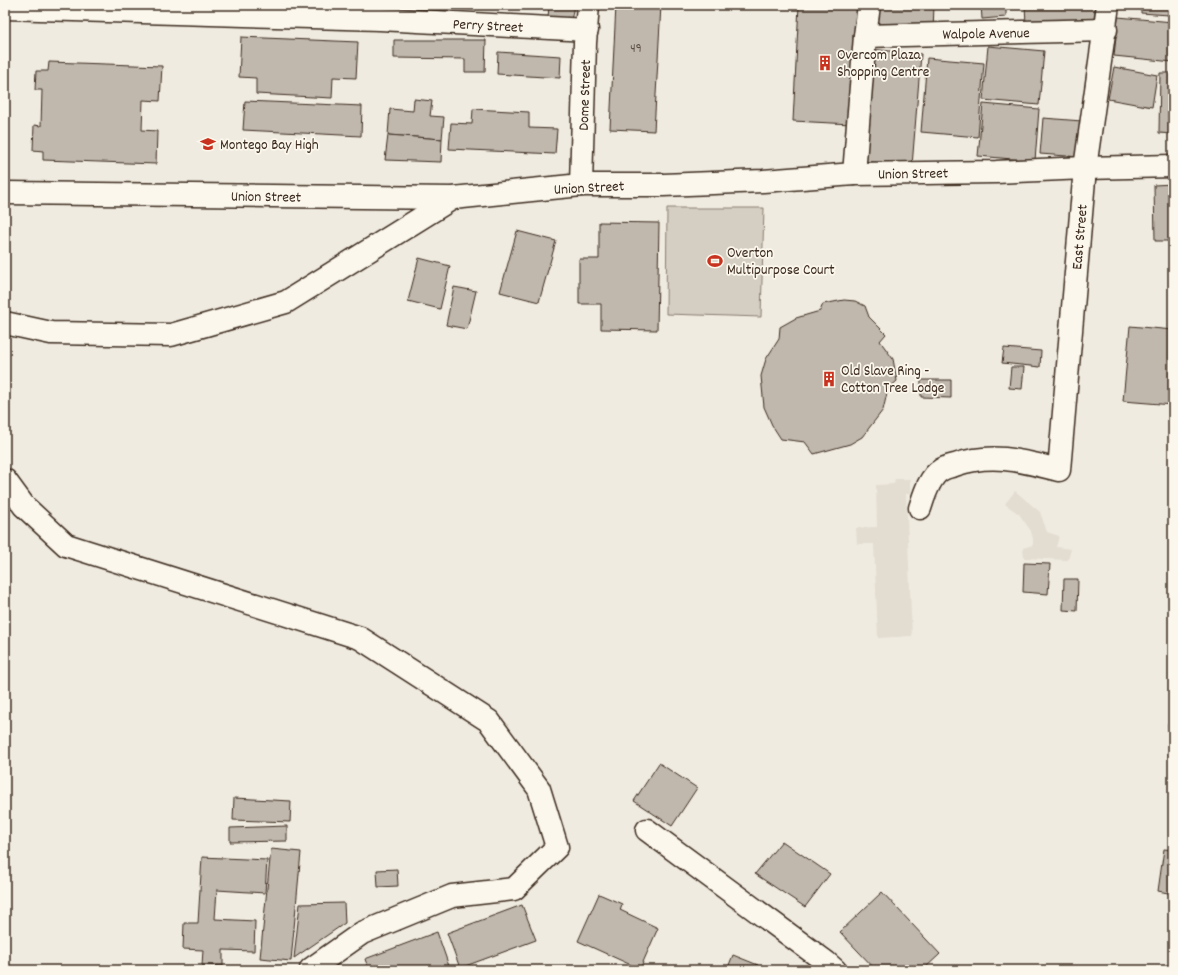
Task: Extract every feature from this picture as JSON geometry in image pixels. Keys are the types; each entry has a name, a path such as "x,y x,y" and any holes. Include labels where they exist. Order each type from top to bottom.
{"street":[{"name":"Dome Street","path":"581,185 588,5"},
{"path":"854,174 865,36 869,5"},
{"name":"East Street","path":"920,508 928,486 940,470 963,462 995,458 1016,460 1059,470 1085,168 1106,30 1108,5"},
{"name":"Perry Street","path":"5,8 380,19 587,30"},
{"name":"Walpole Avenue","path":"865,36 1106,30"},
{"name":"Union Street","path":"5,193 453,198 581,185 763,181 854,174 996,172 1173,166"},
{"path":"5,322 51,332 171,335 286,302 453,198"},
{"path":"5,480 24,506 66,546 360,638 489,721 539,789 557,848 514,889 452,896 362,933 312,969"},
{"path":"647,830 835,970"}],"shaded area":[{"name":"Overton Multipurpose Court","path":"667,208 764,208 761,317 666,314"},
{"path":"895,479 910,479 910,494 906,494 912,636 878,638 874,544 857,544 856,528 877,527 876,485 894,484"},
{"path":"1015,491 1040,512 1047,532 1059,536 1056,547 1071,549 1068,560 1024,558 1023,548 1033,545 1031,531 1019,514 1005,504"}],"building":[{"path":"549,5 574,5 571,21 548,18"},
{"path":"616,5 661,5 654,131 610,129"},
{"name":"Overcom Plaza Shopping Centre","path":"799,5 858,5 851,124 793,121"},
{"path":"878,5 934,5 933,32 877,30"},
{"path":"981,5 1006,5 1006,17 982,19"},
{"path":"1025,5 1095,5 1095,20 1026,24"},
{"path":"1141,5 1170,5 1169,15 1141,13"},
{"path":"1118,17 1173,22 1173,62 1114,56"},
{"path":"241,37 358,42 356,78 333,77 332,98 256,94 256,78 239,77"},
{"path":"394,40 486,40 485,72 465,72 465,59 394,58"},
{"path":"988,46 1044,51 1039,105 983,100"},
{"path":"870,49 921,54 912,166 861,161"},
{"path":"498,52 561,56 560,78 497,74"},
{"path":"927,58 984,63 978,137 921,132"},
{"path":"49,62 162,66 160,101 143,100 142,130 157,131 156,164 43,160 43,151 33,150 34,125 41,126 42,90 35,90 36,71 48,71"},
{"path":"1114,67 1157,75 1152,107 1108,99"},
{"path":"1160,73 1173,73 1173,134 1159,133"},
{"path":"414,99 432,101 430,116 444,117 442,139 388,135 390,109 413,111"},
{"path":"245,101 362,106 361,136 243,130"},
{"path":"983,104 1039,109 1035,161 978,156"},
{"path":"473,109 529,112 529,128 557,129 555,154 449,149 451,123 472,124"},
{"path":"1043,118 1082,121 1080,157 1040,154"},
{"path":"388,135 442,139 441,162 385,160"},
{"path":"1173,184 1173,241 1155,241 1154,185"},
{"path":"599,222 659,223 657,330 601,329 601,304 579,304 579,259 599,259"},
{"path":"517,231 556,241 539,302 500,292"},
{"path":"419,258 450,266 440,309 408,301"},
{"path":"454,287 476,291 467,329 446,325"},
{"name":"Old Slave Ring - Cotton Tree Lodge","path":"844,300 855,301 865,306 869,317 886,334 880,341 893,359 897,381 888,389 883,410 862,437 850,444 814,454 805,442 781,439 772,425 764,407 761,376 766,359 779,339 780,327 796,318 820,311 823,304"},
{"path":"1130,326 1173,330 1173,405 1123,401"},
{"path":"1004,348 1041,351 1040,367 1002,363"},
{"path":"1011,367 1024,367 1022,389 1009,388"},
{"path":"921,380 951,380 951,398 921,397"},
{"path":"1024,563 1050,564 1048,594 1023,592"},
{"path":"1064,579 1078,579 1077,611 1063,610"},
{"path":"1168,724 1173,724 1173,758 1169,758"},
{"path":"659,763 697,788 672,826 634,801"},
{"path":"234,798 291,801 290,822 233,820"},
{"path":"287,826 287,841 230,842 230,828"},
{"path":"782,841 830,874 805,907 755,874"},
{"path":"271,849 301,852 291,961 260,958"},
{"path":"1164,849 1173,850 1173,894 1158,891"},
{"path":"202,857 267,860 265,893 217,890 215,919 255,921 254,951 223,950 223,966 202,965 203,950 183,949 184,923 198,923"},
{"path":"397,869 398,886 378,887 377,870"},
{"path":"882,892 940,954 923,970 876,970 840,932"},
{"path":"599,894 622,904 620,910 658,928 640,969 578,941"},
{"path":"344,903 345,923 294,958 300,904"},
{"path":"522,905 536,940 460,968 447,933"},
{"path":"437,932 450,969 369,970 365,959"},
{"path":"733,955 758,965 756,970 727,970"}],"place":[{"name":"Overcom Plaza Shopping Centre","path":"825,63"},
{"name":"Montego Bay High","path":"208,144"},
{"name":"Overton Multipurpose Court","path":"715,261"},
{"name":"Old Slave Ring - Cotton Tree Lodge","path":"829,379"}]}
